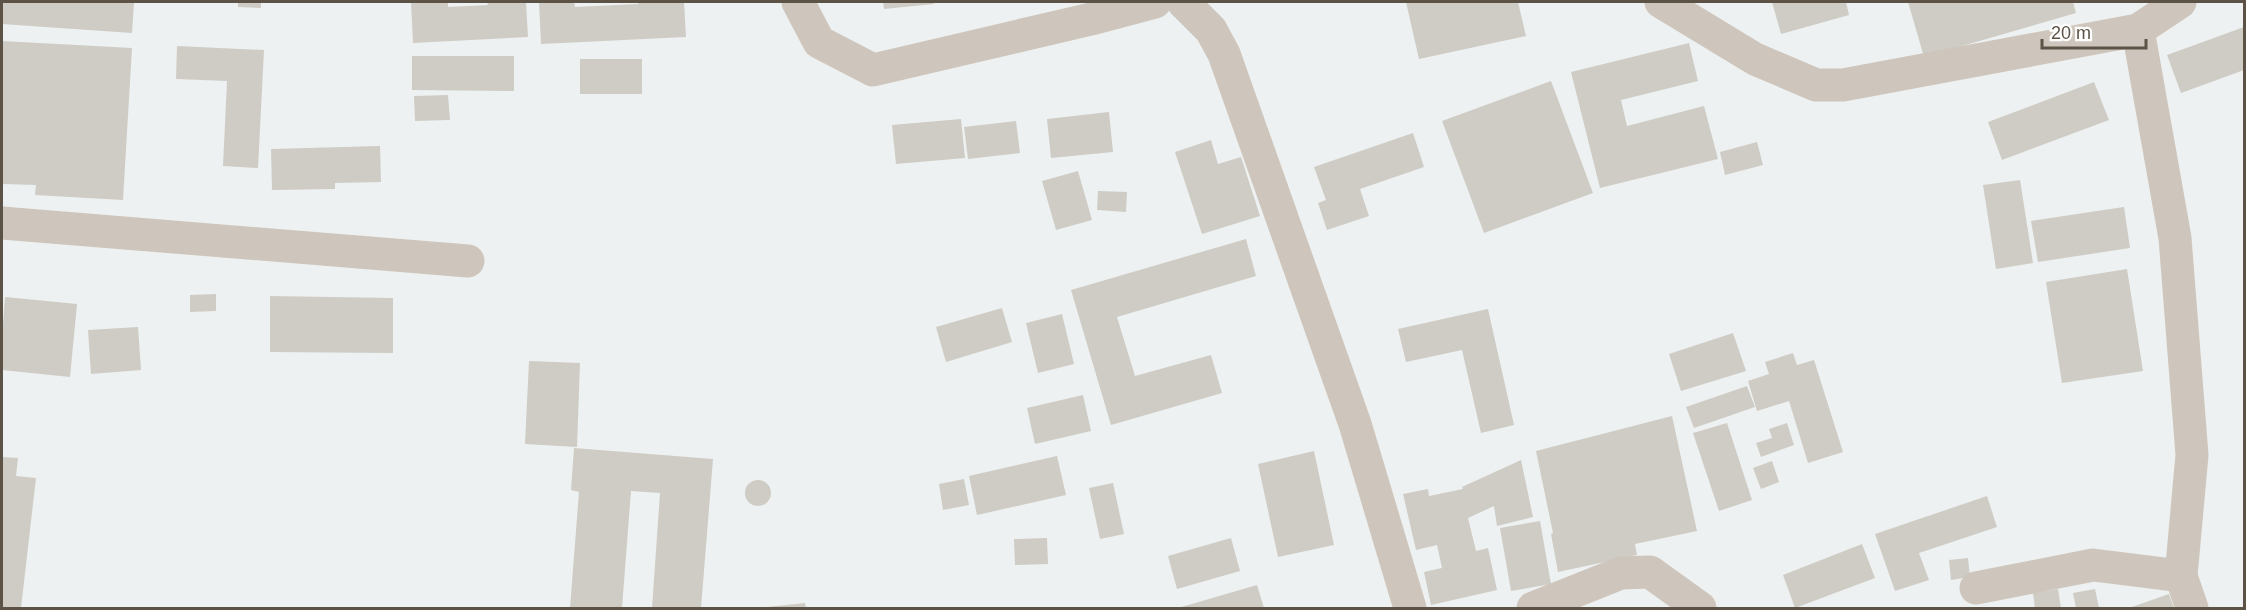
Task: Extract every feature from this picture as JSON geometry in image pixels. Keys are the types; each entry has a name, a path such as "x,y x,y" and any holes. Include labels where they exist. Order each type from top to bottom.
{"street":[{"path":"798,2 819,42 873,70 1155,2"},
{"path":"1183,2 1211,30 1224,54 1355,424 1410,609"},
{"path":"1661,2 1755,59 1816,85 1844,85 2138,30 2180,2"},
{"path":"2138,30 2175,238 2192,455 2181,576 2192,609"},
{"path":"2,223 468,261"},
{"path":"1976,588 2092,565 2181,576"},
{"path":"1533,609 1621,573 1650,572 1700,609"}],"building":[{"path":"2,2 134,2 132,33 2,24"},
{"path":"238,2 261,2 261,8 238,7"},
{"path":"411,2 448,2 448,7 488,5 487,2 526,2 528,37 413,43"},
{"path":"539,2 574,2 575,7 638,4 638,2 684,2 686,37 541,44"},
{"path":"883,2 933,2 934,4 884,9"},
{"path":"1406,2 1518,2 1526,36 1419,59"},
{"path":"1772,2 1846,2 1849,15 1781,34"},
{"path":"1908,2 2073,2 2076,13 1924,57"},
{"path":"2244,27 2244,70 2181,93 2167,55"},
{"path":"2,41 132,48 123,200 35,195 36,185 2,184"},
{"path":"1689,43 1698,81 1621,100 1627,126 1704,106 1718,159 1600,188 1571,72"},
{"path":"177,46 264,50 258,168 223,166 227,81 176,79"},
{"path":"412,56 514,56 514,91 412,90"},
{"path":"580,59 642,59 642,94 580,94"},
{"path":"1551,81 1593,193 1484,233 1442,121"},
{"path":"2094,82 2109,120 2002,160 1988,122"},
{"path":"448,95 450,120 415,121 414,96"},
{"path":"1109,112 1113,152 1051,158 1047,119"},
{"path":"961,119 965,158 896,164 892,125"},
{"path":"1016,121 1020,153 968,159 964,127"},
{"path":"1413,133 1424,167 1360,189 1369,216 1327,230 1318,203 1326,200 1314,167"},
{"path":"1211,140 1218,164 1241,157 1260,216 1202,234 1175,152"},
{"path":"1757,142 1763,165 1725,175 1720,152"},
{"path":"380,146 381,182 335,183 335,189 272,190 271,149"},
{"path":"1078,171 1092,220 1056,230 1042,181"},
{"path":"2020,180 2033,263 1996,269 1983,185"},
{"path":"1098,191 1127,192 1126,212 1097,210"},
{"path":"2124,207 2130,248 2038,262 2031,221"},
{"path":"1246,239 1256,276 1117,317 1135,376 1211,355 1222,393 1111,425 1071,290"},
{"path":"2127,269 2143,371 2062,383 2046,282"},
{"path":"216,294 216,311 190,312 190,295"},
{"path":"270,296 393,298 393,353 270,352"},
{"path":"5,297 77,304 70,377 2,370"},
{"path":"1002,308 1012,342 946,362 936,327"},
{"path":"1488,309 1514,425 1481,433 1462,350 1406,362 1398,329"},
{"path":"1062,314 1074,364 1038,373 1026,323"},
{"path":"138,327 141,370 91,374 88,330"},
{"path":"1733,333 1746,371 1681,391 1669,354"},
{"path":"1793,353 1797,365 1814,360 1843,452 1808,463 1789,401 1757,411 1748,381 1769,374 1765,362"},
{"path":"529,361 580,363 577,447 525,444"},
{"path":"1747,386 1755,407 1694,428 1686,407"},
{"path":"1083,395 1091,431 1035,444 1027,408"},
{"path":"1672,416 1697,531 1635,544 1637,555 1558,572 1551,534 1553,533 1536,451"},
{"path":"1727,423 1752,500 1719,511 1693,433"},
{"path":"1787,423 1794,445 1761,457 1756,443 1772,438 1769,429"},
{"path":"574,448 713,459 701,608 652,608 660,493 631,491 622,608 570,608 579,492 571,490"},
{"path":"1314,451 1334,545 1278,557 1258,464"},
{"path":"1057,456 1066,495 977,515 969,476"},
{"path":"2,457 18,458 16,476 36,478 21,608 2,608"},
{"path":"1521,460 1533,517 1497,526 1494,506 1468,518 1476,551 1488,548 1497,590 1431,605 1424,572 1442,568 1437,545 1416,550 1403,494 1428,489 1429,496 1463,489 1462,487"},
{"path":"1772,461 1779,482 1761,489 1753,468"},
{"path":"964,479 969,505 943,510 939,484"},
{"path":"758,480 767,484 771,493 767,502 758,506 749,502 745,493 749,484"},
{"path":"1113,483 1124,534 1100,539 1089,488"},
{"path":"1987,496 1997,527 1919,553 1929,580 1895,591 1875,534"},
{"path":"1540,521 1551,584 1511,591 1500,528"},
{"path":"1047,538 1048,564 1015,565 1014,539"},
{"path":"1231,538 1240,571 1177,589 1168,556"},
{"path":"1862,544 1875,578 1795,608 1783,575"},
{"path":"1968,558 1970,577 1951,580 1949,560"},
{"path":"1257,585 1264,608 1178,608"},
{"path":"2058,589 2061,608 2035,608 2033,593"},
{"path":"2095,589 2099,608 2076,608 2073,593"},
{"path":"2169,594 2174,608 2129,608"},
{"path":"805,603 806,608 767,607"}]}
